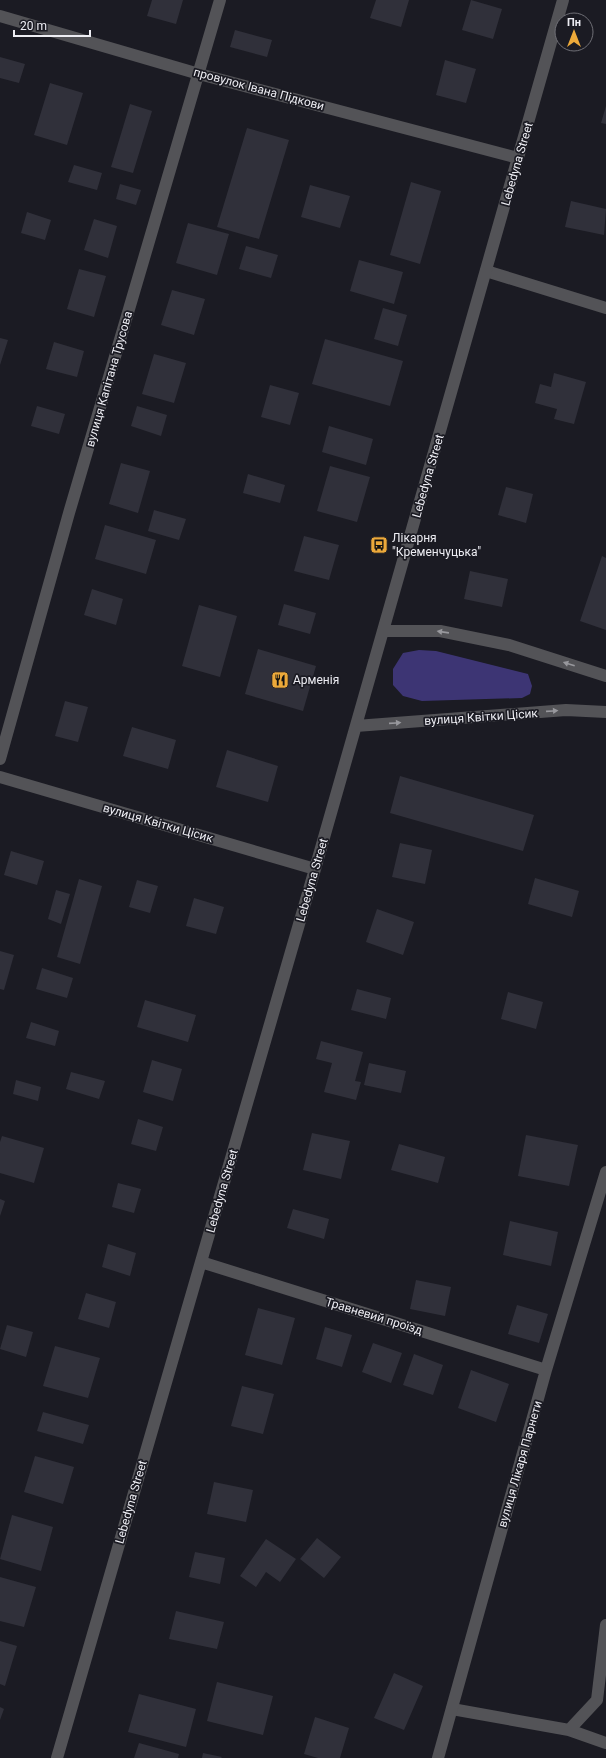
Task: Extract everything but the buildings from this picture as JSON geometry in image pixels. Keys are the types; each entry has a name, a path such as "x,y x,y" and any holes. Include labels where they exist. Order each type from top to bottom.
{"street":[{"name":"вулиця Капітана Трусова","path":"0,759 71,505 220,0"},
{"name":"Lebedyna Street","path":"57,1758 315,869 563,0"},
{"name":"провулок Івана Підкови","path":"0,16 199,74 518,158"},
{"path":"486,272 606,308"},
{"path":"383,631 440,631 471,637 509,645 606,676"},
{"name":"вулиця Квітки Цісик","path":"356,726 566,710 606,712"},
{"name":"вулиця Квітки Цісик","path":"0,777 315,869"},
{"name":"вулиця Лікаря Парнети","path":"438,1758 546,1370 606,1172"},
{"name":"Травневий проїзд","path":"201,1262 546,1370"},
{"path":"569,1730 597,1700 606,1625"},
{"path":"452,1709 569,1730 606,1743"}],"shaded area":[{"path":"419,650 436,651 528,674 532,686 530,694 522,698 422,701 403,696 393,685 393,669 403,653"}],"place":[{"name":"Лікарня \"Кременчуцька\"","path":"379,545"},
{"name":"Арменія","path":"280,680"}]}
